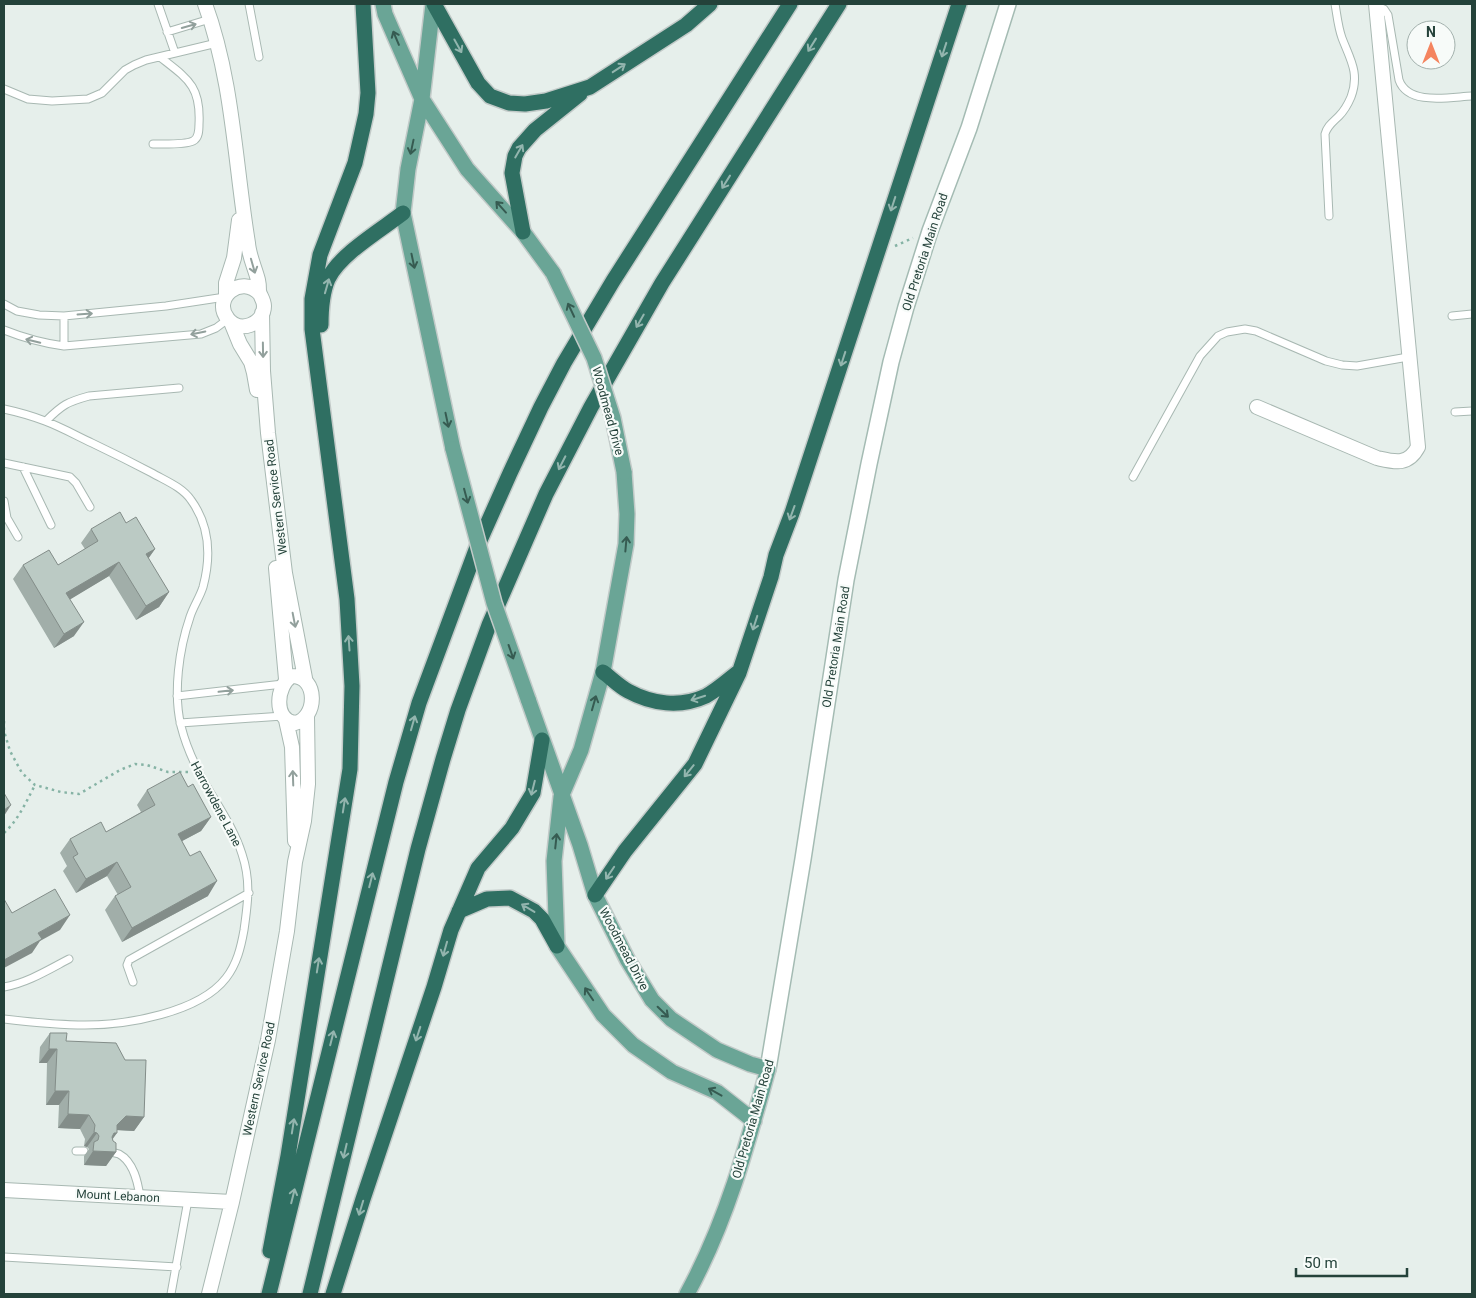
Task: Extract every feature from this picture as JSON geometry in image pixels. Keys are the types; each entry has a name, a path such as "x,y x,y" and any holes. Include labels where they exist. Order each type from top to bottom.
{"highway":[{"path":"262,1294 288,1156 350,769 352,686 347,599 312,329 312,299 320,255 355,163 366,114 368,92 362,4"},
{"path":"434,4 478,83 490,96 509,103 525,104 546,101 590,87"},
{"path":"523,232 512,173 515,156 519,148 535,130 590,87 686,25 710,4"},
{"path":"269,1294 396,782 419,703 477,547 510,473 564,363 618,273 790,4"},
{"path":"310,1294 418,850 456,718 489,625 546,494 591,407 662,283 838,4"},
{"path":"595,895 625,851 695,764 738,673 959,4"},
{"path":"318,369 322,306 328,280 347,255 403,213"},
{"path":"603,672 626,690 646,700 667,704 684,703 706,696 738,673"},
{"path":"333,1294 434,988 450,930 478,868 512,828 533,793 542,740"},
{"path":"459,911 487,898 510,898 534,911 542,919 557,946"}],"main road":[{"name":"Woodmead Drive","path":"383,4 385,14 422,99 467,169 523,232 553,273 594,358 613,418 624,472 627,514 626,544 603,672 581,750 561,796 554,861 557,946"},
{"name":"Woodmead Drive","path":"434,4 422,99 408,169 403,213 453,449 494,603 580,845 595,895 627,959 652,1000 671,1019 717,1050 750,1064 768,1069"},
{"name":"Old Pretoria Main Road","path":"688,1294 725,1209 740,1169 768,1069 802,868 846,580 891,362 930,230 969,128 1008,4"},
{"path":"557,946 604,1015 633,1045 672,1072 717,1092 754,1120"}],"street":[{"path":"205,4 223,68 248,248 264,303 262,313 256,322 246,326 235,325 229,321 223,309 226,283 236,247 241,203"},
{"path":"1257,407 1377,458 1393,462 1408,460 1418,447 1376,5"},
{"path":"226,296 232,289 243,286 250,287 260,294"},
{"name":"Western Service Road","path":"262,313 263,371 268,432 285,572 305,678"},
{"name":"Western Service Road","path":"229,321 251,362 254,373 276,565 285,681"},
{"path":"292,676 299,676 305,678 308,682 311,692 311,704 304,720 295,723 284,718 280,709 279,696 285,681 292,676"},
{"name":"Western Service Road","path":"209,1294 232,1202 268,1040 287,931 295,862 304,821 308,784 307,716"},
{"name":"Western Service Road","path":"284,718 292,747 295,862"},
{"name":"Mount Lebanon","path":"4,1190 232,1202"}],"lane":[{"path":"158,4 175,53"},
{"path":"249,4 259,57"},
{"path":"1329,216 1324,134 1326,128 1346,108 1353,90 1355,76 1351,56 1342,36 1335,4"},
{"path":"1376,5 1384,9 1388,15 1399,80 1404,90 1417,97 1472,96"},
{"path":"167,32 210,19"},
{"path":"4,89 28,99 52,101 88,99 102,92 125,70 134,65 146,60 217,43"},
{"path":"153,144 191,142 199,134 199,106 195,89 160,57"},
{"path":"4,304 17,311 39,315 64,316 166,306 226,296"},
{"path":"1452,316 1472,314"},
{"path":"64,316 64,346"},
{"path":"4,330 25,339 64,346 201,334 229,321"},
{"path":"1133,477 1200,356 1218,336 1227,332 1245,329 1256,331 1326,361 1342,365 1357,366 1408,357"},
{"path":"46,421 67,402 89,396 179,388"},
{"name":"Harrowdene Lane","path":"4,409 46,421 132,463 180,488 190,498 196,508 203,523 208,542 207,564 203,589 190,616 180,653 177,696 180,723 186,744 199,773 234,833 242,854 248,878 249,893 237,960 227,978 218,987 190,1004 173,1011 127,1022 85,1025 4,1019"},
{"path":"1454,412 1472,411"},
{"path":"4,463 70,477 76,483 90,507"},
{"path":"23,467 51,525"},
{"path":"4,501 8,518 18,537"},
{"path":"177,696 285,681"},
{"path":"180,723 284,718"},
{"path":"133,982 127,965 129,960 249,893"},
{"path":"4,988 29,980 69,959"},
{"path":"76,1151 84,1151"},
{"path":"107,1152 119,1154 126,1160 134,1171 140,1197"},
{"path":"171,1294 188,1200"},
{"path":"4,1257 177,1267"}],"path":[{"path":"876,255 930,230"},
{"path":"4,720 4,731 10,751 22,773 35,785 61,792 79,794 120,770 135,764 168,772 188,772 192,778"},
{"path":"4,833 20,814 35,785"}],"building":[{"path":"120,512 126,523 136,517 155,549 146,554 169,592 146,606 119,562 66,593 84,622 64,634 23,565 49,550 58,565 98,541 91,529"},
{"path":"180,772 188,787 193,784 211,817 178,834 190,856 200,851 217,881 132,928 115,896 131,887 117,862 86,879 73,857 78,854 70,839 101,822 106,832 155,805 147,790"},
{"path":"4,793 11,805 4,810"},
{"path":"55,889 70,915 38,933 42,939 4,960 4,899 12,913"},
{"path":"50,1033 67,1033 66,1041 116,1043 125,1060 146,1060 144,1117 126,1116 117,1125 117,1133 114,1133 112,1137 116,1143 116,1152 93,1151 94,1142 98,1140 99,1136 94,1132 95,1125 89,1115 68,1114 69,1091 55,1091 57,1049 49,1049"}]}
